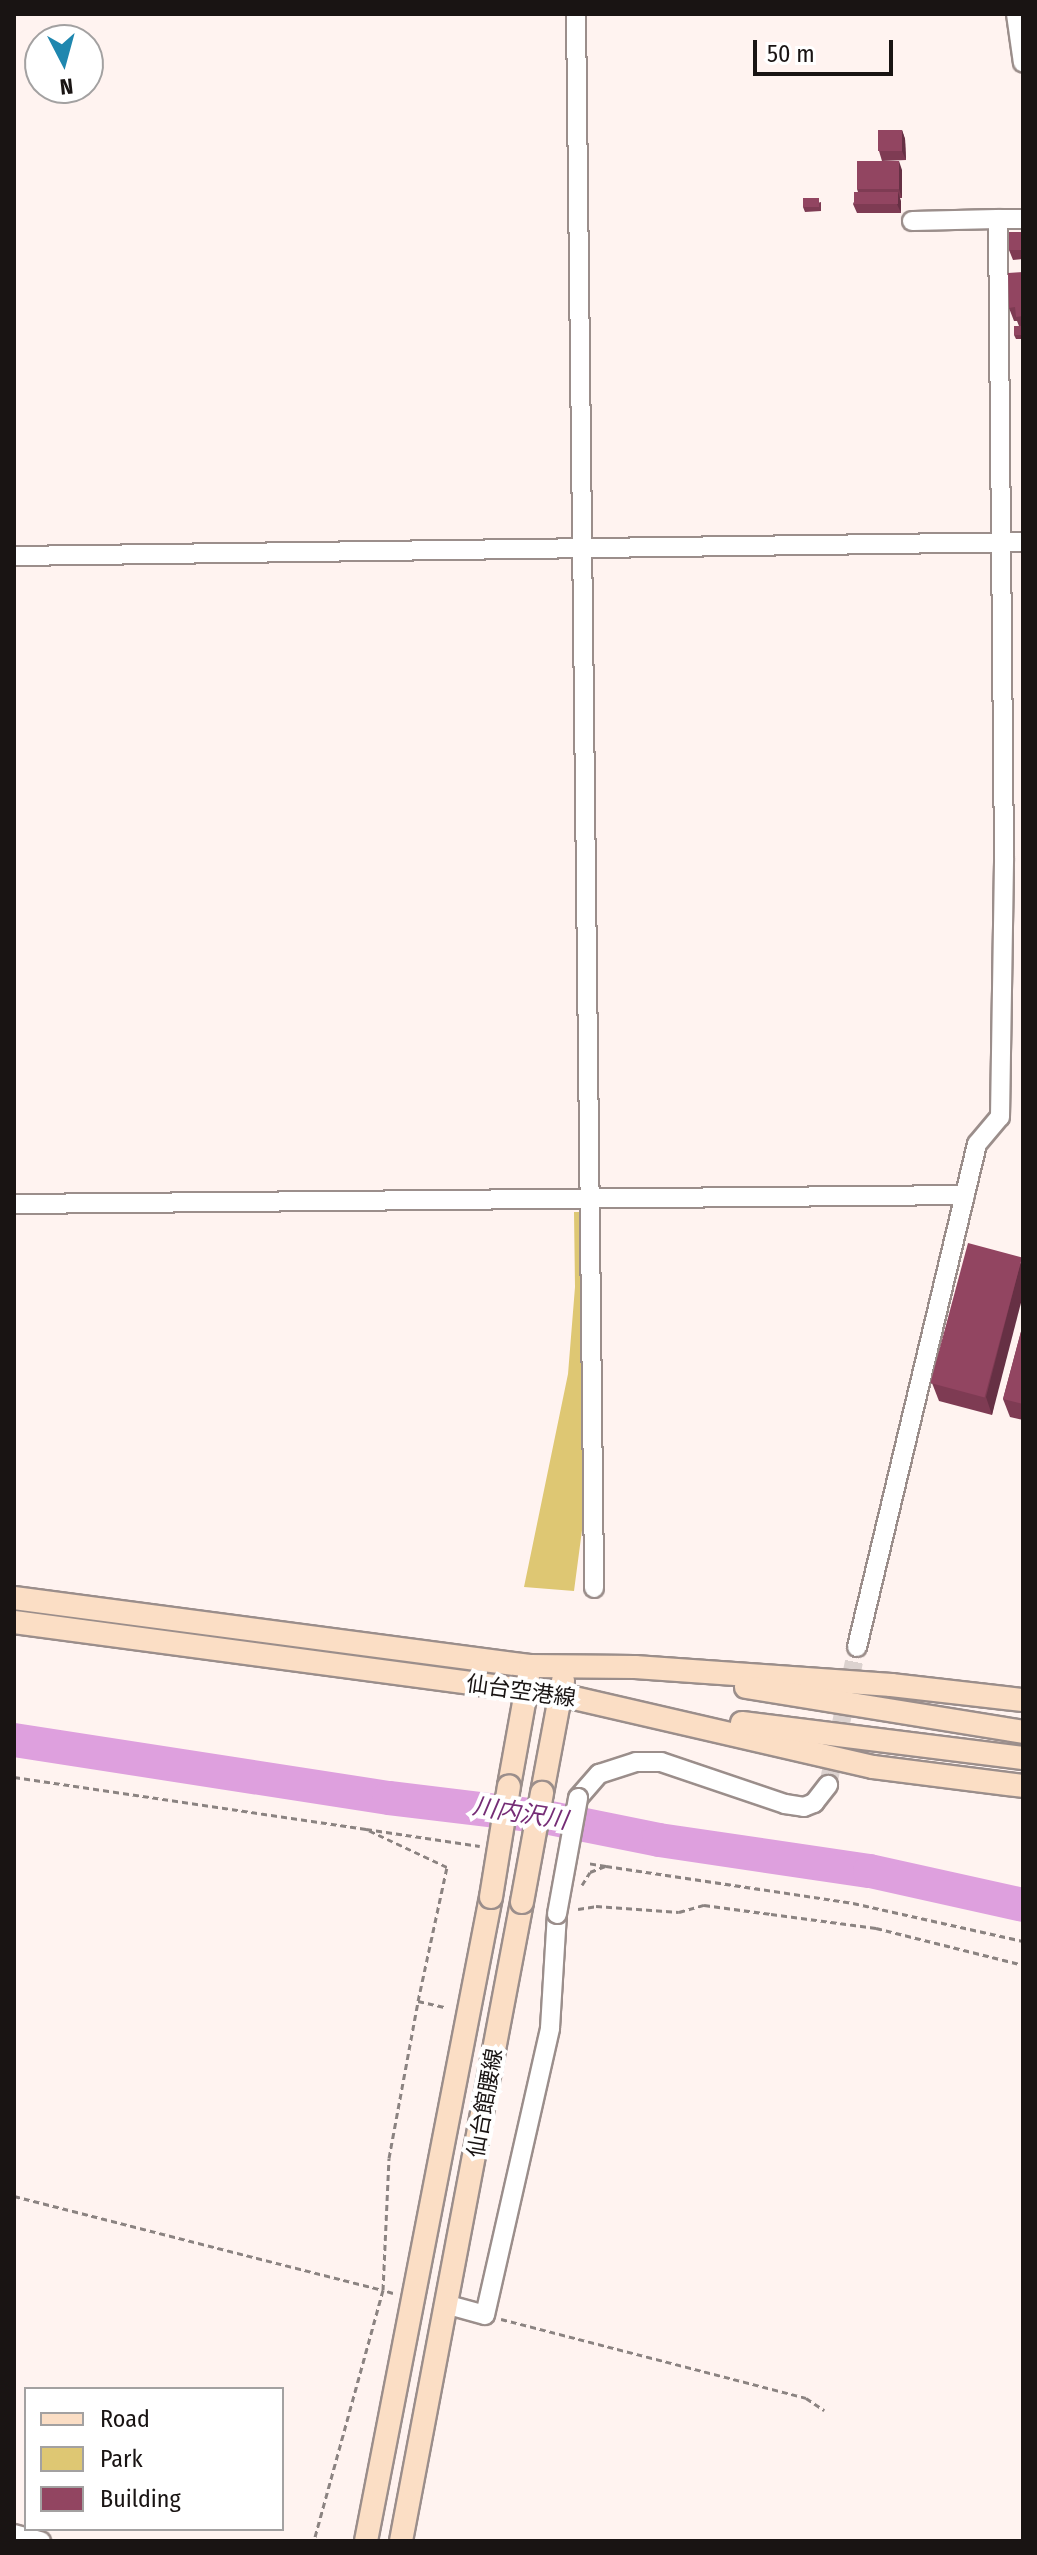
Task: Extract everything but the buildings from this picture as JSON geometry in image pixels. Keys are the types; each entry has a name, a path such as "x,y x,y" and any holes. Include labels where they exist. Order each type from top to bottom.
{"main road":[{"name":"仙台空港線","path":"14,1598 530,1666 635,1667 891,1685 1023,1700"},
{"name":"仙台空港線","path":"14,1622 561,1695 873,1767 1023,1786"},
{"name":"仙台館腰線","path":"401,2541 567,1664"},
{"name":"仙台館腰線","path":"366,2541 416,2297 491,1897 530,1666"},
{"path":"635,1667 889,1713 1023,1732"},
{"path":"629,1709 1023,1758"}],"street":[{"path":"576,14 594,1588"},
{"path":"1016,14 1023,63"},
{"path":"857,1647 977,1144 1000,1117 1004,864 998,219"},
{"path":"912,221 1023,219"},
{"path":"14,556 1023,542"},
{"path":"1004,864 1023,864"},
{"path":"14,1204 965,1195"},
{"path":"445,2304 485,2315 550,2028 578,1798 599,1774 636,1762 661,1762 785,1804 804,1807 814,1803 828,1785"},
{"path":"14,2534 41,2541"}],"path":[{"path":"14,1777 366,1829"},
{"path":"606,1866 900,1912 1023,1941"},
{"path":"563,1912 596,1906 679,1912 704,1905 876,1928 1023,1965"},
{"path":"314,2541 383,2290 389,2158 418,2001 444,2007"},
{"path":"14,2196 416,2297"},
{"path":"485,2315 806,2398 824,2410"}],"green space":[{"path":"574,1212 582,1212 586,1500 574,1591 524,1587 568,1374 575,1287"}],"waterway":[{"name":"川内沢川","path":"14,1740 389,1798 545,1817 659,1840 870,1871 1023,1905"}],"tunnel":[{"path":"828,1785 857,1647"}]}
